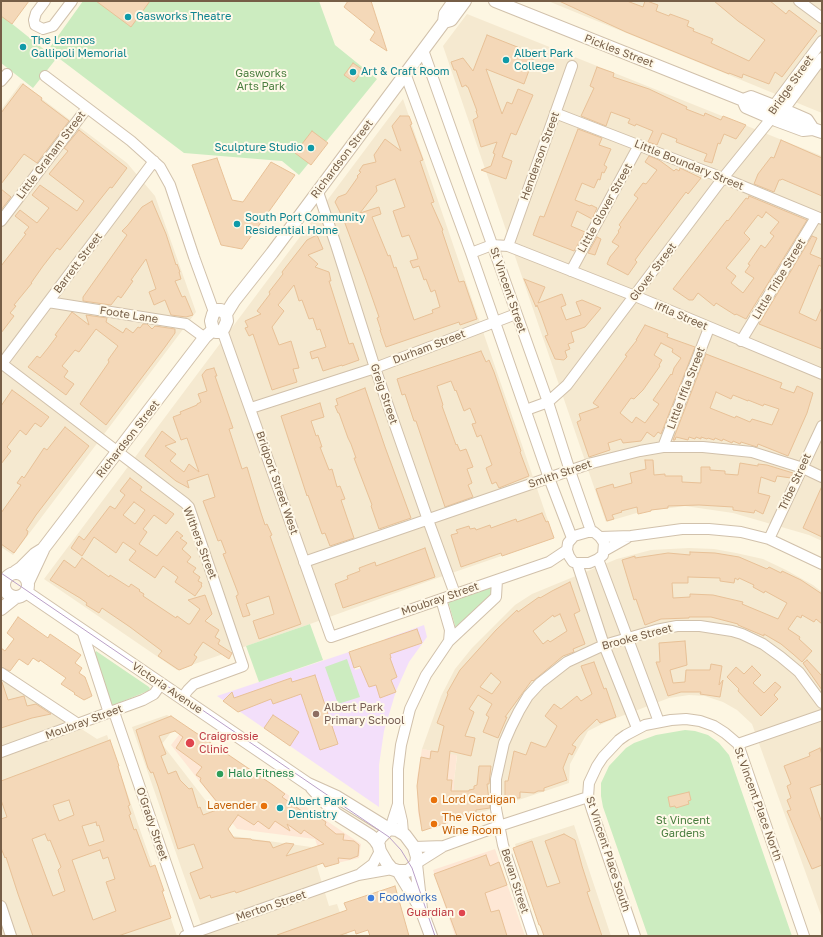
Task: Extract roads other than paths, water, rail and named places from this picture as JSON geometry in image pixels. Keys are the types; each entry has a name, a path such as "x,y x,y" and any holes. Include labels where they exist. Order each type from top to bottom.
{"street":[{"path":"45,1 36,13 34,20 35,25 43,29 53,26 72,1"},
{"name":"Richardson Street","path":"220,313 234,301 318,192 444,22 446,14 454,1"},
{"name":"Richardson Street","path":"444,22 451,20 465,1"},
{"name":"Pickles Street","path":"495,1 743,100 746,107 807,120 818,130"},
{"path":"799,1 822,18"},
{"name":"Bridge Street","path":"774,114 822,41"},
{"name":"St Vincent Street","path":"423,50 548,402 591,531"},
{"name":"Bridge Street","path":"774,114 822,58"},
{"name":"Henderson Street","path":"508,246 572,66"},
{"name":"St Vincent Street","path":"405,74 471,253 549,478 572,538"},
{"path":"45,76 160,167 168,181 194,257 220,313 211,318 213,332"},
{"name":"Little Graham Street","path":"1,221 87,108"},
{"name":"Little Boundary Street","path":"555,113 724,178 819,218"},
{"name":"Glover Street","path":"526,410 548,402 568,385 774,114"},
{"name":"Little Glover Street","path":"571,271 639,146"},
{"name":"Barrett Street","path":"1,364 154,161"},
{"name":"Greig Street","path":"318,192 375,368 455,594"},
{"name":"Little Tribe Street","path":"741,341 819,218"},
{"name":"Iffla Street","path":"471,253 492,245 508,246 635,296 822,374"},
{"name":"Foote Lane","path":"48,302 186,324 213,332"},
{"name":"Durham Street","path":"251,408 375,368 516,314"},
{"name":"Little Iffla Street","path":"664,448 709,328"},
{"name":"Richardson Street","path":"1,609 23,591 43,549 213,332"},
{"name":"Bridport Street West","path":"213,332 251,408 331,637"},
{"name":"Withers Street","path":"1,364 189,507 243,666 194,684 182,698"},
{"name":"Tribe Street","path":"769,539 822,426"},
{"name":"Smith Street","path":"304,562 549,478 625,454 664,448 703,447 752,452 802,468 822,477"},
{"path":"600,537 631,536 682,529 702,528 741,532 769,539 822,564"},
{"path":"641,726 604,645 574,562 567,550 568,543 572,538 580,534 591,531 597,533 604,544 601,555 628,639 659,722"},
{"path":"574,562 589,563 631,536"},
{"name":"Richardson Street","path":"5,581 22,568 35,554 43,549"},
{"name":"Moubray Street","path":"331,637 549,562 567,550"},
{"name":"Moubray Street","path":"549,562 574,562"},
{"path":"23,575 23,591 11,596 7,594 5,581 23,575"},
{"path":"421,909 416,864 417,857 414,847 403,833 402,820 398,804 397,777 399,755 408,715 426,675 449,641 495,598 497,580"},
{"name":"Victoria Avenue","path":"23,591 308,784 337,797 390,829"},
{"path":"441,599 450,630 449,641"},
{"name":"Brooke Street","path":"499,826 496,809 496,779 504,743 519,711 540,683 556,670 567,662 604,645 656,630 677,626 700,626 742,634 763,644 782,657 799,672 822,703"},
{"name":"O'Grady Street","path":"82,630 188,935"},
{"path":"1,673 78,724"},
{"name":"Moubray Street","path":"1,752 148,698 154,694 161,684"},
{"path":"738,744 822,715"},
{"name":"St Vincent Place North","path":"641,726 686,719 700,721 714,726 738,744 804,936"},
{"name":"St Vincent Place South","path":"635,936 588,797 589,783 603,756 619,740 641,726"},
{"name":"Victoria Avenue","path":"308,784 336,814 371,836 380,849"},
{"path":"395,870 408,871 444,846 499,826 588,797"},
{"path":"398,804 390,829 380,838 380,849 387,863 395,870 421,909 431,936"},
{"name":"Bevan Street","path":"499,826 503,846 533,936"},
{"path":"390,829 403,833"},
{"path":"414,847 444,846"},
{"name":"Merton Street","path":"358,875 373,864 377,859 380,849"},
{"name":"Merton Street","path":"188,935 358,875 395,870"},
{"path":"1,906 11,936"}],"tram line":[{"path":"1,573 389,837 401,850 412,868 435,936"}],"place":[{"name":"Gasworks Theatre","path":"128,17"},
{"name":"The Lemnos Gallipoli Memorial","path":"23,47"},
{"name":"Albert Park College","path":"506,60"},
{"name":"Art & Craft Room","path":"353,72"},
{"name":"Sculpture Studio","path":"311,148"},
{"name":"South Port Community Residential Home","path":"237,224"},
{"name":"Albert Park Primary School","path":"316,714"},
{"name":"Craigrossie Clinic","path":"190,743"},
{"name":"Halo Fitness","path":"220,774"},
{"name":"Lord Cardigan","path":"434,800"},
{"name":"Lavender","path":"264,806"},
{"name":"Albert Park Dentistry","path":"280,808"},
{"name":"The Victor Wine Room","path":"434,824"},
{"name":"Foodworks","path":"371,898"},
{"name":"Guardian","path":"462,913"}],"park label":[{"name":"Gasworks Arts Park","path":"261,80"},
{"name":"St Vincent Gardens","path":"683,827"}]}
